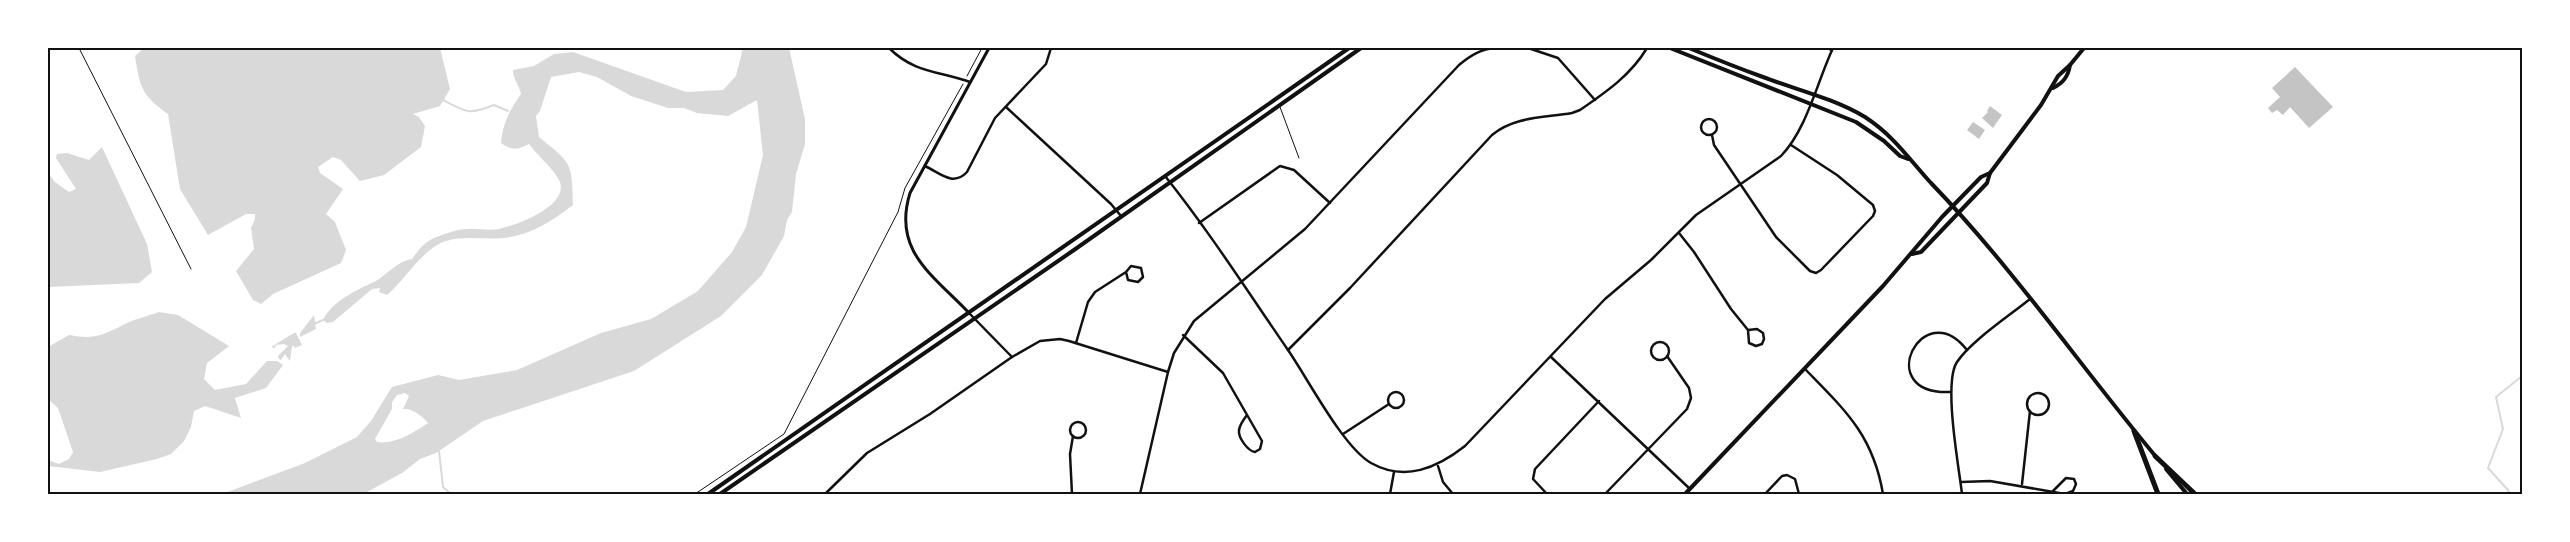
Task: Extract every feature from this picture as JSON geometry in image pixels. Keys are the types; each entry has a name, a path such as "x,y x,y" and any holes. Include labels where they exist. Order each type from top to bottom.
{"highway":[{"path":"2134,431 2158,494"},
{"path":"2155,456 2195,494"}],"main road":[{"path":"708,494 1116,211 1164,174 1349,48"},
{"path":"720,494 1361,48"},
{"path":"1670,48 1856,122 1870,130 1900,156 1908,159"},
{"path":"1689,48 1763,78 1814,94 1865,118 1904,150 1908,159 1959,213 2187,494"},
{"path":"1912,254 1921,252 1987,183 1990,173 2053,88 2063,81 2068,74 2070,66 2084,48"},
{"path":"1685,494 1805,369 1912,254 1916,246 1953,206 1981,177 1990,173"}],"street":[{"path":"890,48 902,61 918,68 970,82"},
{"path":"989,48 910,193 905,207 906,238 918,262 1012,357"},
{"path":"925,165 953,180 961,179 967,172 989,127 1046,64 1052,48"},
{"path":"1140,494 1168,372 1174,353 1183,335 1205,310 1300,234 1459,65 1478,52 1496,48"},
{"path":"1528,48 1558,58 1595,100"},
{"path":"1288,350 1335,304 1496,132 1519,121 1572,113 1595,100 1632,70 1647,48"},
{"path":"1164,174 1288,350 1355,450 1370,463 1394,472 1414,472 1438,466 1465,446 1552,357 1605,299 1651,260 1696,215 1776,160 1791,145 1833,49 1827,48"},
{"path":"1278,98 1279,106"},
{"path":"1006,107 1121,216"},
{"path":"1707,119 1716,124 1717,130 1712,135 1706,134 1701,129 1703,122 1707,119"},
{"path":"1712,135 1714,144 1784,246 1810,271 1816,272 1821,270 1873,216 1873,205 1837,175 1791,145"},
{"path":"1199,223 1280,166 1290,167 1294,170 1330,204"},
{"path":"1678,232 1748,330 1749,343 1756,346 1762,344 1764,339 1763,333 1757,329 1748,330"},
{"path":"1076,342 1088,302 1095,292 1126,272 1131,266 1137,266 1142,270 1143,277 1138,282 1133,283 1128,280 1126,272"},
{"path":"1962,494 1951,392 1954,367 1967,350 2030,300"},
{"path":"1951,392 1928,390 1917,384 1909,366 1911,351 1915,344 1925,336 1940,333 1950,335 1967,350"},
{"path":"1183,335 1223,373 1262,441 1260,450 1255,452 1248,448 1240,434 1241,425 1247,415"},
{"path":"825,494 867,453 930,414 1012,357 1040,341 1060,339 1076,342 1168,372"},
{"path":"1605,494 1688,409 1691,398 1689,388 1667,356 1668,347 1664,343 1658,342 1653,345 1651,350 1655,358 1660,360 1667,356"},
{"path":"1552,357 1690,489"},
{"path":"1805,369 1844,408 1859,428 1873,455 1883,494"},
{"path":"1392,392 1398,392 1404,397 1403,404 1397,408 1389,404 1388,398 1392,392"},
{"path":"2022,484 2030,411 2028,400 2033,394 2041,393 2047,398 2049,406 2047,411 2038,415 2030,411"},
{"path":"1547,494 1533,479 1535,469 1599,401"},
{"path":"1343,434 1389,404"},
{"path":"1072,494 1070,454 1073,436 1070,432 1070,426 1077,421 1082,423 1086,430 1084,434 1080,438 1073,436"},
{"path":"1438,466 1443,482 1453,494"},
{"path":"1390,494 1394,472"},
{"path":"1765,494 1782,476 1787,475 1795,479 1800,494"},
{"path":"1960,482 1990,481 2022,484 2053,491 2069,493 2076,488 2074,479 2066,478 2053,491"}],"lane":[{"path":"1279,106 1299,158"}],"path":[{"path":"79,48 191,269"},
{"path":"968,74 982,48"},
{"path":"695,494 784,434 898,212 905,188 961,87"}],"shaded area":[{"path":"144,48 440,48 450,89 440,106 413,114 419,117 425,126 421,147 384,175 360,181 341,160 333,157 318,167 320,173 343,189 326,214 335,222 346,250 341,263 273,294 261,304 253,300 236,271 254,249 251,228 255,214 246,214 208,235 180,189 168,114 152,101 143,90 135,56"},
{"path":"743,48 789,48 805,119 805,144 796,174 792,212 787,220 784,236 762,275 721,316 634,371 483,421 436,453 420,459 402,473 365,493 222,494 305,463 357,437 371,421 392,387 438,375 459,380 517,370 601,333 651,319 698,291 732,252 746,227 763,155 757,100 728,116 697,113 684,108 668,108 631,96 597,77 579,72 551,77 540,111 536,116 539,137 564,159 571,172 573,205 549,222 523,234 504,238 460,238 446,241 422,257 387,295 379,292 380,288 372,289 333,322 327,323 323,320 339,301 376,281 406,260 412,259 431,240 446,233 459,230 495,230 507,227 539,213 549,207 556,199 560,191 560,182 529,144 515,149 501,143 507,117 521,94 513,70 534,66 554,54 573,52 686,92 723,90 736,76","holes":["405,393 409,396 403,409 414,411 428,423 397,440 377,442 375,439 392,409 392,402 397,395"]},
{"path":"102,147 147,244 152,272 139,283 48,287 48,173 55,182 69,192 76,189 56,158 57,154 67,153 89,160"},
{"path":"159,312 178,315 229,346 207,363 204,379 215,390 246,384 267,361 277,361 283,365 266,388 235,398 241,418 205,406 194,411 191,427 184,441 171,454 100,472 48,466 48,460 59,464 69,459 73,452 58,408 48,399 48,347 69,335 98,336"},
{"path":"314,315 316,329 300,337 300,333"},
{"path":"296,333 302,345 295,348 292,346 290,361 285,354 281,360 279,359 278,356 288,346 284,344 276,345 275,348 271,347"}],"building":[{"path":"2295,67 2333,107 2309,128 2290,107 2283,115 2277,110 2272,113 2268,108 2280,97 2272,88"},
{"path":"1990,106 2002,115 1993,128 1982,118 1988,112"},
{"path":"1973,122 1985,130 1979,139 1967,130"}],"waterway":[{"path":"443,100 468,111 494,105 508,111"},
{"path":"314,324 323,320"},
{"path":"2510,494 2488,468 2503,429 2496,397 2522,376"},
{"path":"439,451 443,487 451,494"}]}
